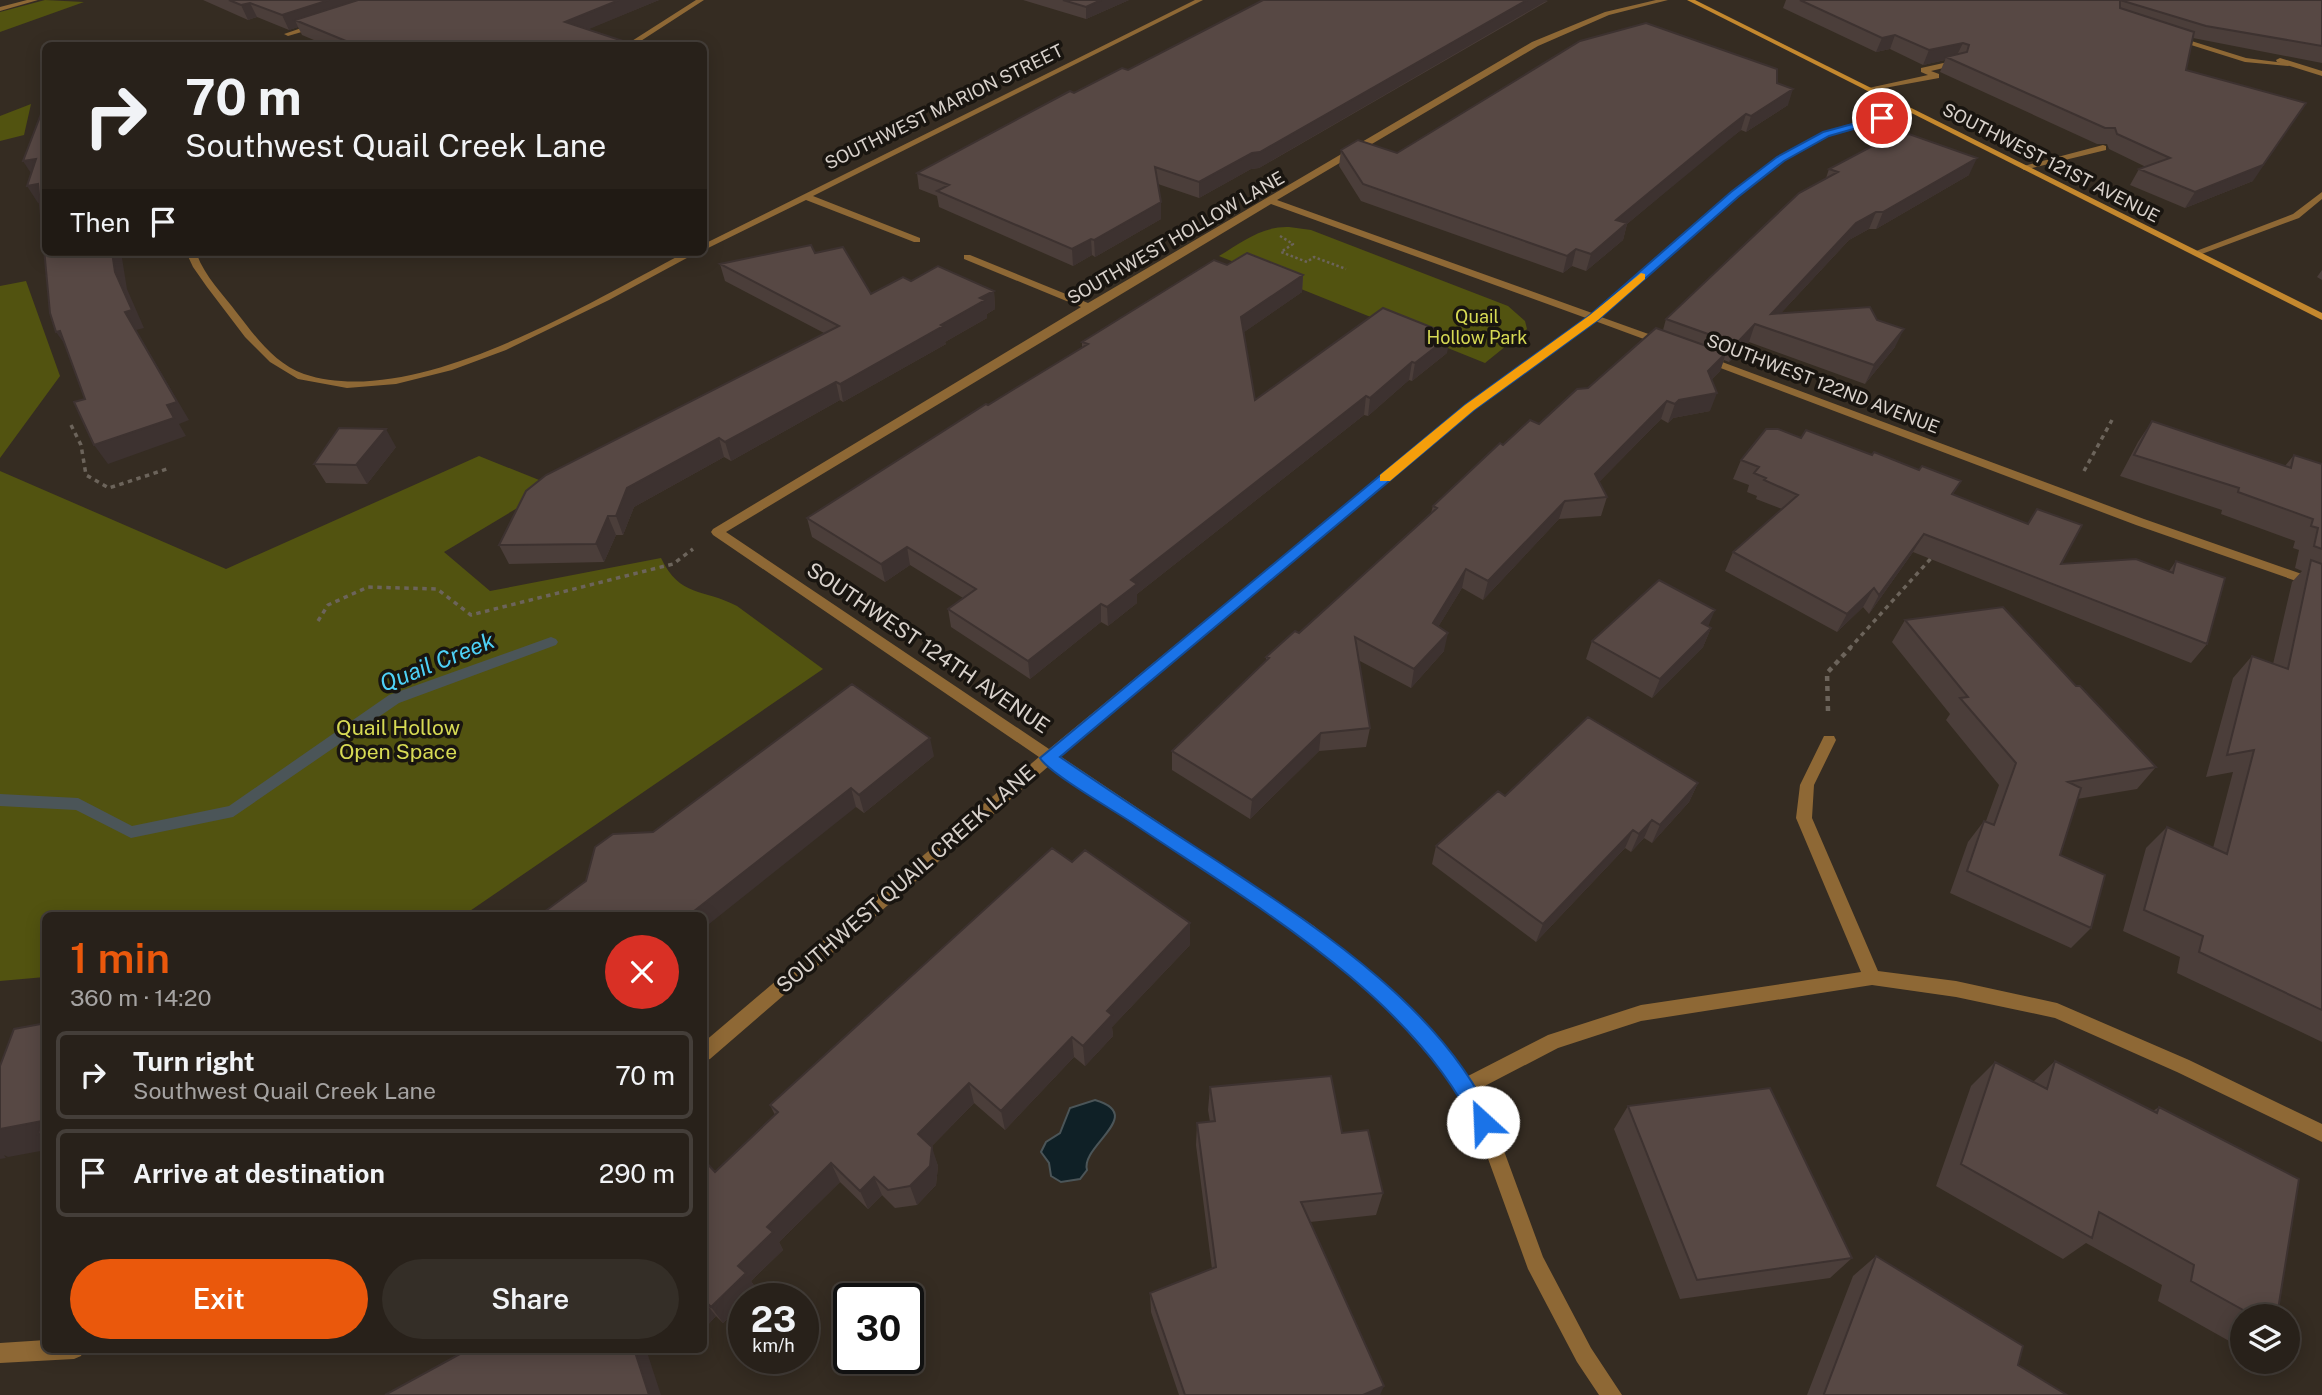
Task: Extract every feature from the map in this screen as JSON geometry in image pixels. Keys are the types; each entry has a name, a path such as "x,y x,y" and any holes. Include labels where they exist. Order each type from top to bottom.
{"main road":[{"name":"SOUTHWEST 121ST AVENUE","path":"1690,0 2322,317"}],"street":[{"path":"0,9 36,0"},
{"path":"633,42 701,0"},
{"name":"SOUTHWEST MARION STREET","path":"707,245 1200,0"},
{"name":"SOUTHWEST HOLLOW LANE","path":"717,532 1089,307 1535,44 1607,13 1665,0"},
{"path":"288,34 324,23"},
{"path":"2168,35 2245,60 2284,62 2322,74"},
{"path":"1868,89 1937,76 1924,70 1957,62"},
{"name":"SOUTHWEST QUAIL CREEK LANE","path":"707,1050 1048,758 1469,408 1594,317 1734,194 1780,159 1826,134 1912,112"},
{"path":"2024,167 2103,148"},
{"path":"2196,253 2296,216 2322,195"},
{"path":"805,196 917,240"},
{"name":"SOUTHWEST 122ND AVENUE","path":"1272,201 1678,349"},
{"path":"194,256 242,326 267,354 300,376 349,385 398,382 439,372 498,349 685,256"},
{"path":"967,257 1089,307"},
{"name":"SOUTHWEST 122ND AVENUE","path":"1691,354 2140,522 2322,586"},
{"name":"SOUTHWEST 124TH AVENUE","path":"717,532 1308,932 1393,1003 1466,1086 1492,1140 1535,1262 1584,1354 1611,1395"},
{"path":"1829,740 1807,785 1804,818 1872,978"},
{"path":"1466,1086 1554,1041 1641,1013 1872,978 1956,989 2057,1011 2183,1066 2322,1133"},
{"path":"0,1353 42,1351"}],"path":[{"path":"1291,245 1281,252 1307,262 1314,257 1346,269"},
{"path":"2082,473 2112,420"},
{"path":"71,425 81,445 86,475 109,488 170,468"},
{"path":"318,621 328,606 368,587 437,589 471,615 673,564 717,532"},
{"path":"1829,740 1827,673 1913,580 1941,545"}],"green space":[{"path":"45,0 84,2 0,32 0,12"},
{"path":"31,104 24,135 0,141 0,116"},
{"name":"Quail Hollow Park","path":"1289,227 1311,230 1508,306 1525,321 1527,329 1485,363 1219,256 1261,232"},
{"path":"26,281 60,376 0,458 0,286"},
{"name":"Quail Hollow Open Space","path":"479,456 554,486 444,552 490,591 661,558 668,571 684,586 737,606 823,669 468,912 42,912 42,977 0,981 0,471 226,569"}],"shaded area":[{"path":"1095,1100 1109,1106 1115,1114 1113,1122 1087,1161 1087,1170 1080,1179 1061,1182 1051,1176 1049,1163 1041,1152 1046,1142 1060,1133 1070,1108"}],"building":[{"path":"229,0 329,0 282,15 250,3 241,5"},
{"path":"358,0 619,0 565,22 626,42 348,42 295,20"},
{"path":"1063,0 1101,0 1086,7"},
{"path":"1263,0 1527,0 1260,152 1252,153 1199,182 1155,167 1161,202 1094,240 1072,249 937,191 949,185 917,173 1070,91 1074,93 1122,68 1128,70"},
{"path":"1800,0 2120,0 2120,8 2194,32 2186,70 2306,103 2263,165 2195,192 2139,169 2170,158 2117,134 2115,128 2105,128 1946,57 1967,52 1969,45 1963,43 1929,50 1895,35 1882,38"},
{"path":"2120,0 2322,0 2322,46 2206,26"},
{"path":"1646,23 1777,69 1777,83 1793,89 1751,116 1746,114 1719,135 1616,220 1627,223 1591,254 1576,249 1567,256 1363,184 1341,150 1358,140 1397,153 1580,41"},
{"path":"42,111 42,227 38,184 27,186 36,159 23,161"},
{"path":"1895,134 1902,137 1909,134 1977,158 1883,212 1876,212 1856,223 1771,314 1870,307 1877,320 1904,329 1874,365 1755,324 1736,344 1666,319 1799,193 1838,172 1829,169"},
{"path":"811,245 815,253 843,247 871,294 903,277 911,281 938,266 994,291 980,298 985,300 941,325 943,326 840,384 836,382 725,442 719,438 627,488 616,516 608,516 596,544 499,545 526,491 546,475 839,326 720,264"},
{"path":"1247,253 1303,275 1241,317 1255,400 1383,308 1451,335 1415,363 1412,362 1370,398 1366,396 1131,580 1137,584 1107,607 1101,604 1028,661 948,609 976,589 907,547 881,564 807,518 986,404 1088,344 1082,342 1214,260 1227,265"},
{"path":"45,256 113,256 115,272 132,310 125,312 177,402 167,405 174,418 94,445 74,402 85,399 60,331 56,332 50,313"},
{"path":"1656,328 1726,353 1708,371 1717,393 1679,400 1675,404 1667,401 1595,474 1607,497 1565,501 1488,581 1466,569 1433,623 1448,633 1414,669 1355,637 1370,728 1321,733 1252,800 1172,751 1269,658 1266,657 1295,631 1299,633 1437,508 1433,506 1500,443 1503,445 1530,420 1539,424 1577,389 1588,388"},
{"path":"2152,421 2291,468 2294,455 2322,464 2322,549 2314,546 2318,528 2311,526 2313,519 2238,492 2239,488 2134,455"},
{"path":"339,428 386,429 356,465 314,464"},
{"path":"1766,429 1778,429 1801,438 1806,430 1919,470 1922,466 1961,481 1952,494 2028,524 2037,509 2082,525 2061,564 2136,559 2173,573 2176,561 2225,578 2207,644 1924,534 1879,595 1874,588 1847,614 1733,552 1798,495 1764,480 1766,478 1754,473 1759,467 1741,460"},
{"path":"2311,560 2322,564 2322,1010 2199,952 2203,936 2144,910 2167,827 2227,854 2254,750 2227,755 2252,656 2288,669"},
{"path":"1659,580 1715,610 1702,623 1711,628 1660,679 1592,641"},
{"path":"2003,607 2156,767 2068,782 2081,788 2060,855 2105,875 2091,928 1967,871 1984,821 1994,825 2016,763 1960,698 1968,697 1905,620"},
{"path":"852,684 930,738 859,795 851,788 693,912 544,912 586,881 595,847 613,834 653,832"},
{"path":"1588,717 1698,783 1660,825 1652,820 1639,834 1633,830 1543,924 1436,846 1498,791 1505,796"},
{"path":"1052,848 1072,862 1085,850 1190,923 1107,1011 1112,1015 1083,1046 1072,1037 1001,1111 969,1083 918,1134 932,1147 930,1166 910,1186 888,1190 874,1177 860,1191 831,1163 767,1227 773,1232 738,1266 746,1273 736,1283 728,1283 728,1290 711,1307 707,1303 707,1163 715,1172 778,1112 770,1105"},
{"path":"42,1024 42,1121 0,1129 0,1066 14,1029"},
{"path":"2055,1061 2157,1113 2159,1107 2299,1179 2279,1304 2232,1304 2191,1281 2194,1265 2099,1212 2092,1238 1961,1164 1995,1062 2047,1089"},
{"path":"1331,1076 1342,1133 1368,1130 1383,1193 1301,1202 1384,1386 1363,1395 1185,1395 1150,1293 1216,1267 1197,1123 1215,1121 1210,1087"},
{"path":"1770,1088 1852,1258 1697,1280 1628,1106"},
{"path":"1876,1256 2023,1346 2018,1365 2067,1395 1825,1395"},
{"path":"462,1353 635,1353 649,1395 385,1395"}],"waterway":[{"name":"Quail Creek","path":"0,800 78,804 131,832 233,811 394,699 551,642"}],"slow traffic":[{"path":"1385,478 1469,408 1594,317 1641,276"}],"route":[{"path":"1483,1122 1466,1086 1393,1003 1308,932 1048,758 1469,408 1594,317 1734,194 1801,145 1826,134 1882,118"}]}
